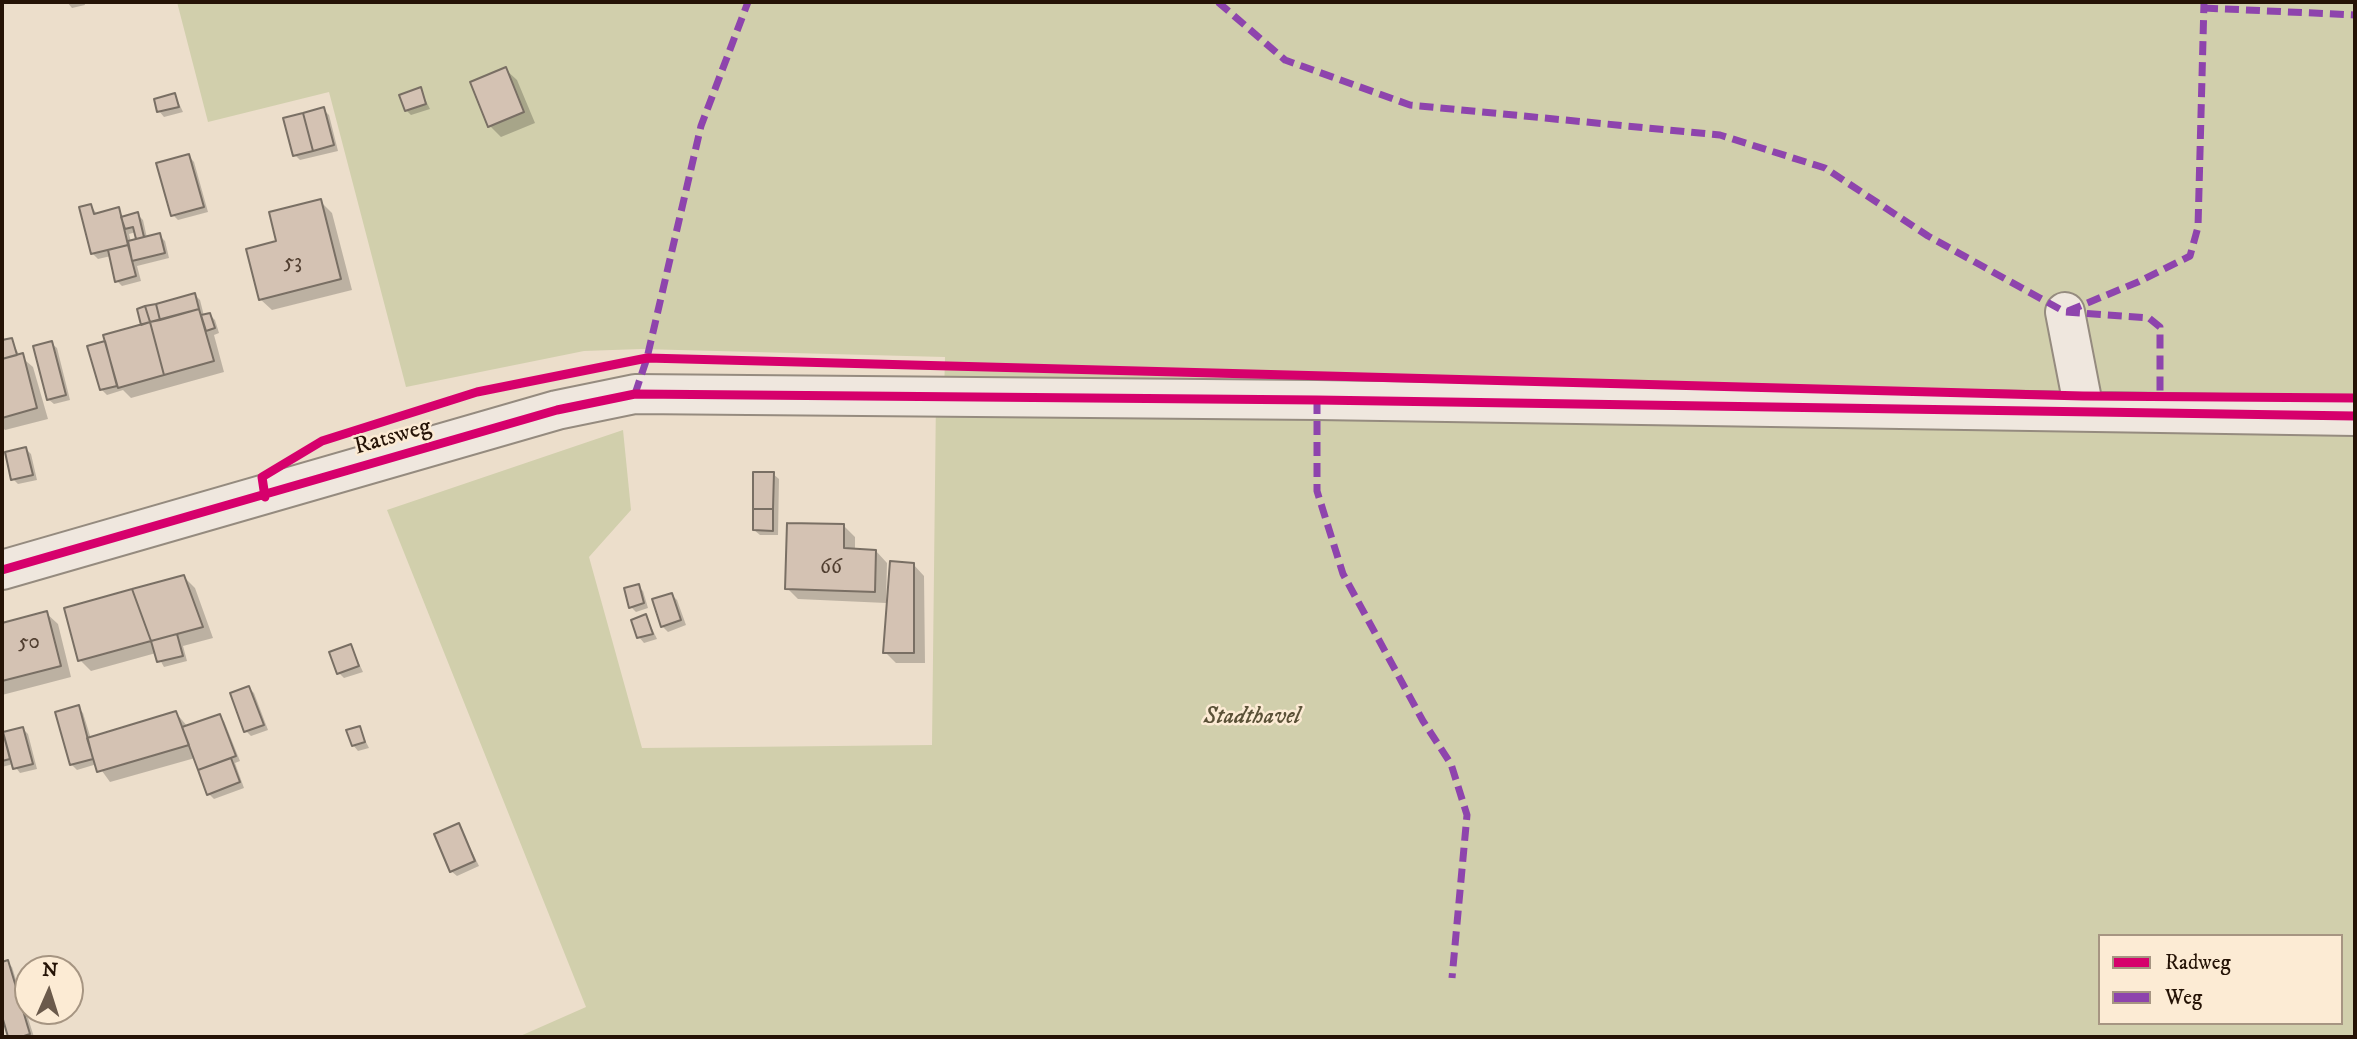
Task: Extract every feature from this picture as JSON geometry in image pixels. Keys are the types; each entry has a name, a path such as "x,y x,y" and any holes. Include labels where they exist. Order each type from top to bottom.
{"street":[{"path":"2065,312 2084,410"},
{"name":"Ratsweg","path":"2,570 557,410 635,394 2084,410 2355,416"}],"green space":[{"name":"Stadthavel","path":"177,2 2355,2 2355,1037 518,1037 586,1007 387,510 623,430 631,510 589,557 642,748 932,745 936,396 944,396 945,357 641,349 584,351 406,387 329,92 208,122"}],"building":[{"path":"506,67 524,112 488,127 470,82"},
{"path":"421,87 426,104 405,111 399,95"},
{"path":"175,93 179,107 157,112 154,99"},
{"path":"324,107 334,145 313,151 303,113"},
{"path":"303,113 313,151 293,156 283,118"},
{"path":"189,154 204,207 171,216 156,163"},
{"path":"321,199 341,279 259,300 246,249 276,241 269,212"},
{"path":"91,204 94,214 119,207 128,245 91,254 79,207"},
{"path":"138,212 144,237 136,239 133,227 125,229 121,217"},
{"path":"160,233 165,253 132,261 128,241"},
{"path":"128,245 136,276 115,282 108,250"},
{"path":"195,293 199,309 160,320 156,304"},
{"path":"156,304 160,320 150,322 145,306"},
{"path":"145,306 150,322 141,325 137,309"},
{"path":"199,309 214,361 164,375 150,322"},
{"path":"210,313 215,328 206,331 201,315"},
{"path":"150,322 164,375 118,388 103,335"},
{"path":"12,338 17,355 2,359 2,340"},
{"path":"52,341 66,395 47,400 33,346"},
{"path":"105,341 117,386 100,390 87,346"},
{"path":"23,353 37,408 2,418 2,359"},
{"path":"26,447 33,475 11,480 5,452"},
{"path":"753,472 774,472 773,509 753,509"},
{"path":"753,509 773,509 773,531 753,530"},
{"path":"787,523 844,524 844,548 876,550 875,592 785,589"},
{"path":"890,561 914,563 914,653 883,653"},
{"path":"184,575 203,627 151,641 132,589"},
{"path":"639,584 644,603 629,608 624,588"},
{"path":"132,589 151,641 78,661 64,608"},
{"path":"672,593 681,620 661,627 652,599"},
{"path":"47,611 61,666 2,681 2,623"},
{"path":"646,614 653,634 637,638 631,620"},
{"path":"177,634 183,656 157,662 151,641"},
{"path":"351,644 359,666 337,674 329,652"},
{"path":"249,686 264,725 244,732 230,693"},
{"path":"79,705 93,759 70,765 55,712"},
{"path":"176,711 189,745 97,772 87,738"},
{"path":"220,714 236,756 198,770 182,727"},
{"path":"360,726 365,742 352,746 346,730"},
{"path":"23,727 33,764 13,769 3,732"},
{"path":"2,733 10,759 2,761"},
{"path":"231,758 240,782 207,795 198,770"},
{"path":"459,823 475,861 450,872 434,834"},
{"path":"8,960 14,980 14,1025 27,1025 30,1034 21,1037 8,1037 2,1016 2,962"}],"marked path":[{"path":"635,394 647,358 701,126 748,2"},
{"path":"1218,2 1285,60 1410,105 1720,135 1825,168 1928,236 2065,312 2149,318 2160,327 2160,401"},
{"path":"2068,311 2138,282 2190,256 2198,227 2204,2"},
{"path":"2204,8 2355,15"},
{"path":"1317,400 1317,491 1343,574 1423,721 1451,764 1467,815 1452,978"}],"cycle path":[{"path":"265,497 262,477 322,441 477,392 647,358 2083,396 2355,398"},
{"path":"2,570 557,410 635,394 1317,400 2355,416"}]}
